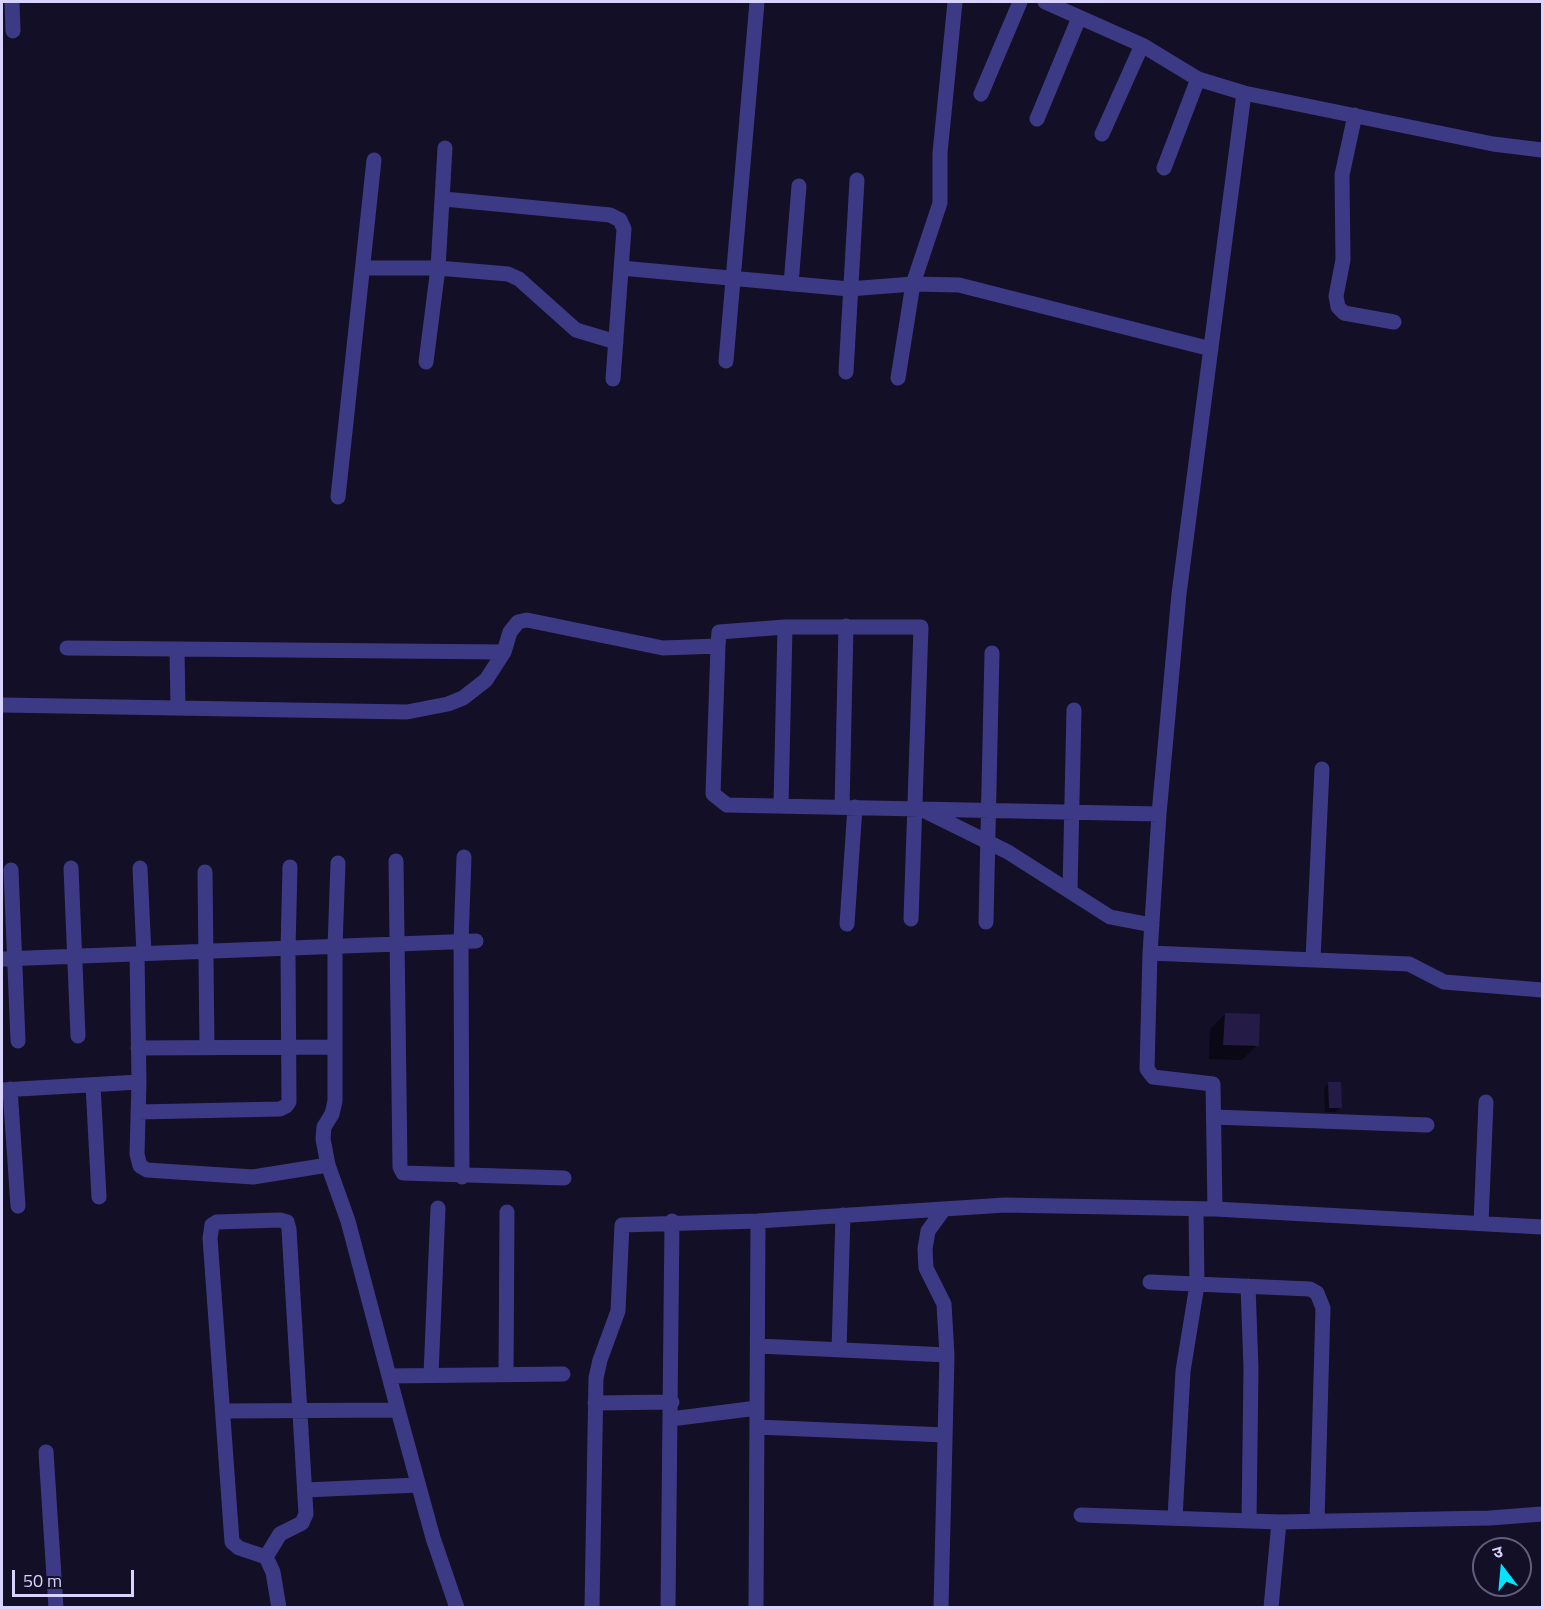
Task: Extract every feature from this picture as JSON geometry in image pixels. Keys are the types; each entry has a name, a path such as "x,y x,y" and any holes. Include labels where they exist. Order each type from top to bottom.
{"street":[{"path":"12,2 13,31"},
{"path":"726,361 757,2"},
{"path":"898,378 913,284 940,203 940,153 955,2"},
{"path":"981,94 1020,2"},
{"path":"1045,2 1142,45 1198,79 1244,93 1493,144 1542,150"},
{"path":"1037,119 1079,18"},
{"path":"1102,134 1142,45"},
{"path":"1164,168 1198,79"},
{"path":"1215,1209 1212,1084 1153,1077 1148,1073 1150,953 1159,814 1179,594 1244,93"},
{"path":"1355,115 1342,175 1343,260 1336,296 1338,307 1344,313 1394,322"},
{"path":"426,362 438,268 444,199 445,148"},
{"path":"338,497 374,160"},
{"path":"846,372 857,180"},
{"path":"791,284 799,186"},
{"path":"444,199 610,215 620,220 624,229 613,379"},
{"path":"364,268 438,268 508,274 519,279 576,330 616,342"},
{"path":"621,268 849,289 913,284 959,285 1210,349"},
{"path":"2,705 407,712 463,698 486,680 504,652 510,632 518,622 527,620 663,648 718,646"},
{"path":"846,626 849,807 847,924"},
{"path":"911,919 918,808 921,627 785,627 719,632 713,794 727,804 781,806 918,808 989,809 1159,814"},
{"path":"781,806 785,627"},
{"path":"67,648 504,652"},
{"path":"177,650 178,707"},
{"path":"986,922 992,653"},
{"path":"1070,890 1074,710"},
{"path":"1313,959 1322,769"},
{"path":"918,808 988,842 1070,890 1110,917 1152,925"},
{"path":"462,1177 469,941 464,857"},
{"path":"396,861 400,1167 403,1173 462,1177 564,1178"},
{"path":"338,863 335,947 335,1101 323,1133 328,1165 348,1221 418,1485 457,1608"},
{"path":"138,1112 284,1108 289,1102 290,867"},
{"path":"71,868 78,1036"},
{"path":"140,868 137,1154 140,1166 147,1170 253,1177 328,1165"},
{"path":"11,870 8,959 18,1041"},
{"path":"205,872 207,1047"},
{"path":"8,959 469,941"},
{"path":"1150,953 1409,964 1444,982 1454,984 1542,990"},
{"path":"138,1048 335,1047"},
{"path":"18,1206 6,1090 139,1082"},
{"path":"93,1085 99,1197"},
{"path":"1481,1223 1486,1102"},
{"path":"1214,1118 1427,1125"},
{"path":"591,1608 596,1403 600,1360 618,1311 622,1225 672,1221 758,1221 1005,1205 1215,1209 1542,1227"},
{"path":"431,1375 438,1208"},
{"path":"941,1608 947,1355 944,1304 926,1268 925,1249 928,1231 944,1209"},
{"path":"1176,1518 1183,1371 1197,1285 1196,1209"},
{"path":"506,1374 507,1212"},
{"path":"839,1350 843,1215"},
{"path":"266,1557 280,1534 302,1523 305,1518 302,1410 289,1228 287,1222 280,1220 217,1222 212,1225 232,1542 239,1548 266,1557 273,1572 279,1608"},
{"path":"668,1608 672,1402 672,1221"},
{"path":"756,1608 758,1221"},
{"path":"1150,1282 1310,1289 1322,1300 1317,1521"},
{"path":"1248,1286 1251,1368 1249,1521"},
{"path":"759,1346 947,1355"},
{"path":"389,1376 563,1374"},
{"path":"596,1403 672,1402"},
{"path":"671,1419 757,1408"},
{"path":"224,1411 398,1410"},
{"path":"757,1427 945,1435"},
{"path":"46,1452 57,1608"},
{"path":"305,1490 418,1485"},
{"path":"1081,1515 1279,1522 1490,1518 1542,1514"},
{"path":"1271,1608 1279,1522"}],"building":[{"path":"1225,1013 1260,1014 1259,1046 1223,1045"},
{"path":"1328,1082 1341,1082 1342,1108 1329,1108"}]}
